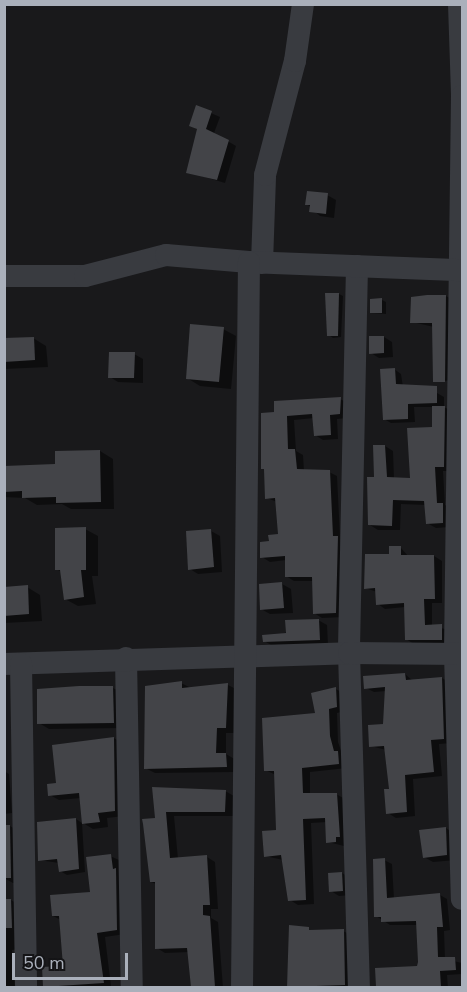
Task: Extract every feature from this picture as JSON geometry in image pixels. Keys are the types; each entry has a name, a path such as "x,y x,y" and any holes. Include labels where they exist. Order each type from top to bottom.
{"street":[{"path":"242,987 243,656 255,263 265,175 294,61 303,4"},
{"path":"459,4 461,270 459,654 462,899"},
{"path":"4,276 85,276 166,255 255,263 461,270"},
{"path":"357,266 349,653 359,987"},
{"path":"26,987 13,664 126,658 349,653 459,654"},
{"path":"126,658 132,987"}],"building":[{"path":"196,105 212,111 206,129 229,140 217,180 186,173 197,129 189,126"},
{"path":"307,191 328,193 326,214 309,212 310,205 305,205"},
{"path":"325,293 339,293 338,336 327,336"},
{"path":"446,295 445,382 433,382 432,323 410,323 411,297"},
{"path":"382,298 382,313 370,313 370,299"},
{"path":"190,324 224,327 219,382 186,379"},
{"path":"369,336 384,336 384,353 369,354"},
{"path":"34,337 35,360 4,362 4,338"},
{"path":"109,352 135,352 134,378 108,378"},
{"path":"395,368 396,384 437,386 437,403 408,404 408,419 383,420 380,369"},
{"path":"341,397 340,414 330,415 331,435 314,436 312,414 287,416 288,449 295,449 297,469 330,470 333,536 338,536 336,613 313,614 312,577 285,577 285,556 260,558 260,542 269,541 268,535 278,534 275,498 265,499 264,469 261,469 261,413 274,412 274,401"},
{"path":"432,406 445,406 444,467 435,467 437,503 443,503 443,523 426,524 424,501 393,500 392,526 368,525 367,477 374,477 373,445 385,445 387,477 410,478 407,428 432,427"},
{"path":"100,450 101,502 56,503 56,497 22,498 22,491 4,492 4,466 55,464 55,451"},
{"path":"86,527 86,570 81,570 84,597 64,600 60,570 55,570 55,528"},
{"path":"211,529 214,567 188,570 186,531"},
{"path":"389,546 401,546 401,555 434,555 435,599 424,599 425,625 442,624 442,640 405,640 404,603 376,605 375,588 364,589 365,554 389,554"},
{"path":"282,582 284,608 260,610 259,584"},
{"path":"28,585 29,614 4,616 4,587"},
{"path":"319,619 320,640 263,642 262,635 286,633 285,620"},
{"path":"405,673 406,680 442,677 444,739 431,740 434,772 405,775 407,812 386,814 384,789 389,789 384,746 369,747 368,725 383,724 385,687 364,689 363,676"},
{"path":"182,681 182,688 228,683 226,728 217,728 216,753 226,753 227,767 144,769 145,686"},
{"path":"113,686 114,723 37,724 37,689"},
{"path":"336,687 337,707 329,709 330,736 334,751 338,751 339,764 302,768 303,793 337,793 340,837 336,837 336,842 326,843 325,818 303,819 306,900 288,901 281,855 264,857 262,831 276,830 274,771 264,771 262,718 315,713 311,693"},
{"path":"114,737 115,811 98,813 100,822 82,824 79,793 48,796 47,784 56,783 52,745"},
{"path":"152,787 226,790 225,812 166,812 170,858 207,855 210,905 203,905 203,915 210,916 215,987 191,987 187,948 155,949 155,882 150,882 142,819 155,818"},
{"path":"76,818 79,869 59,872 57,859 38,861 37,822"},
{"path":"4,825 10,825 11,878 4,878"},
{"path":"446,827 447,855 423,858 419,830"},
{"path":"111,854 113,869 116,868 117,930 97,933 104,983 43,987 42,967 63,966 59,916 52,916 50,895 90,892 86,857"},
{"path":"385,858 387,898 440,893 443,927 437,927 438,957 455,957 456,970 440,971 441,987 376,987 375,968 417,966 418,962 416,921 381,922 381,917 374,917 373,859"},
{"path":"342,872 343,891 329,892 328,873"},
{"path":"4,899 11,899 12,928 4,928"},
{"path":"289,925 309,927 309,930 344,929 345,985 287,987"}]}
